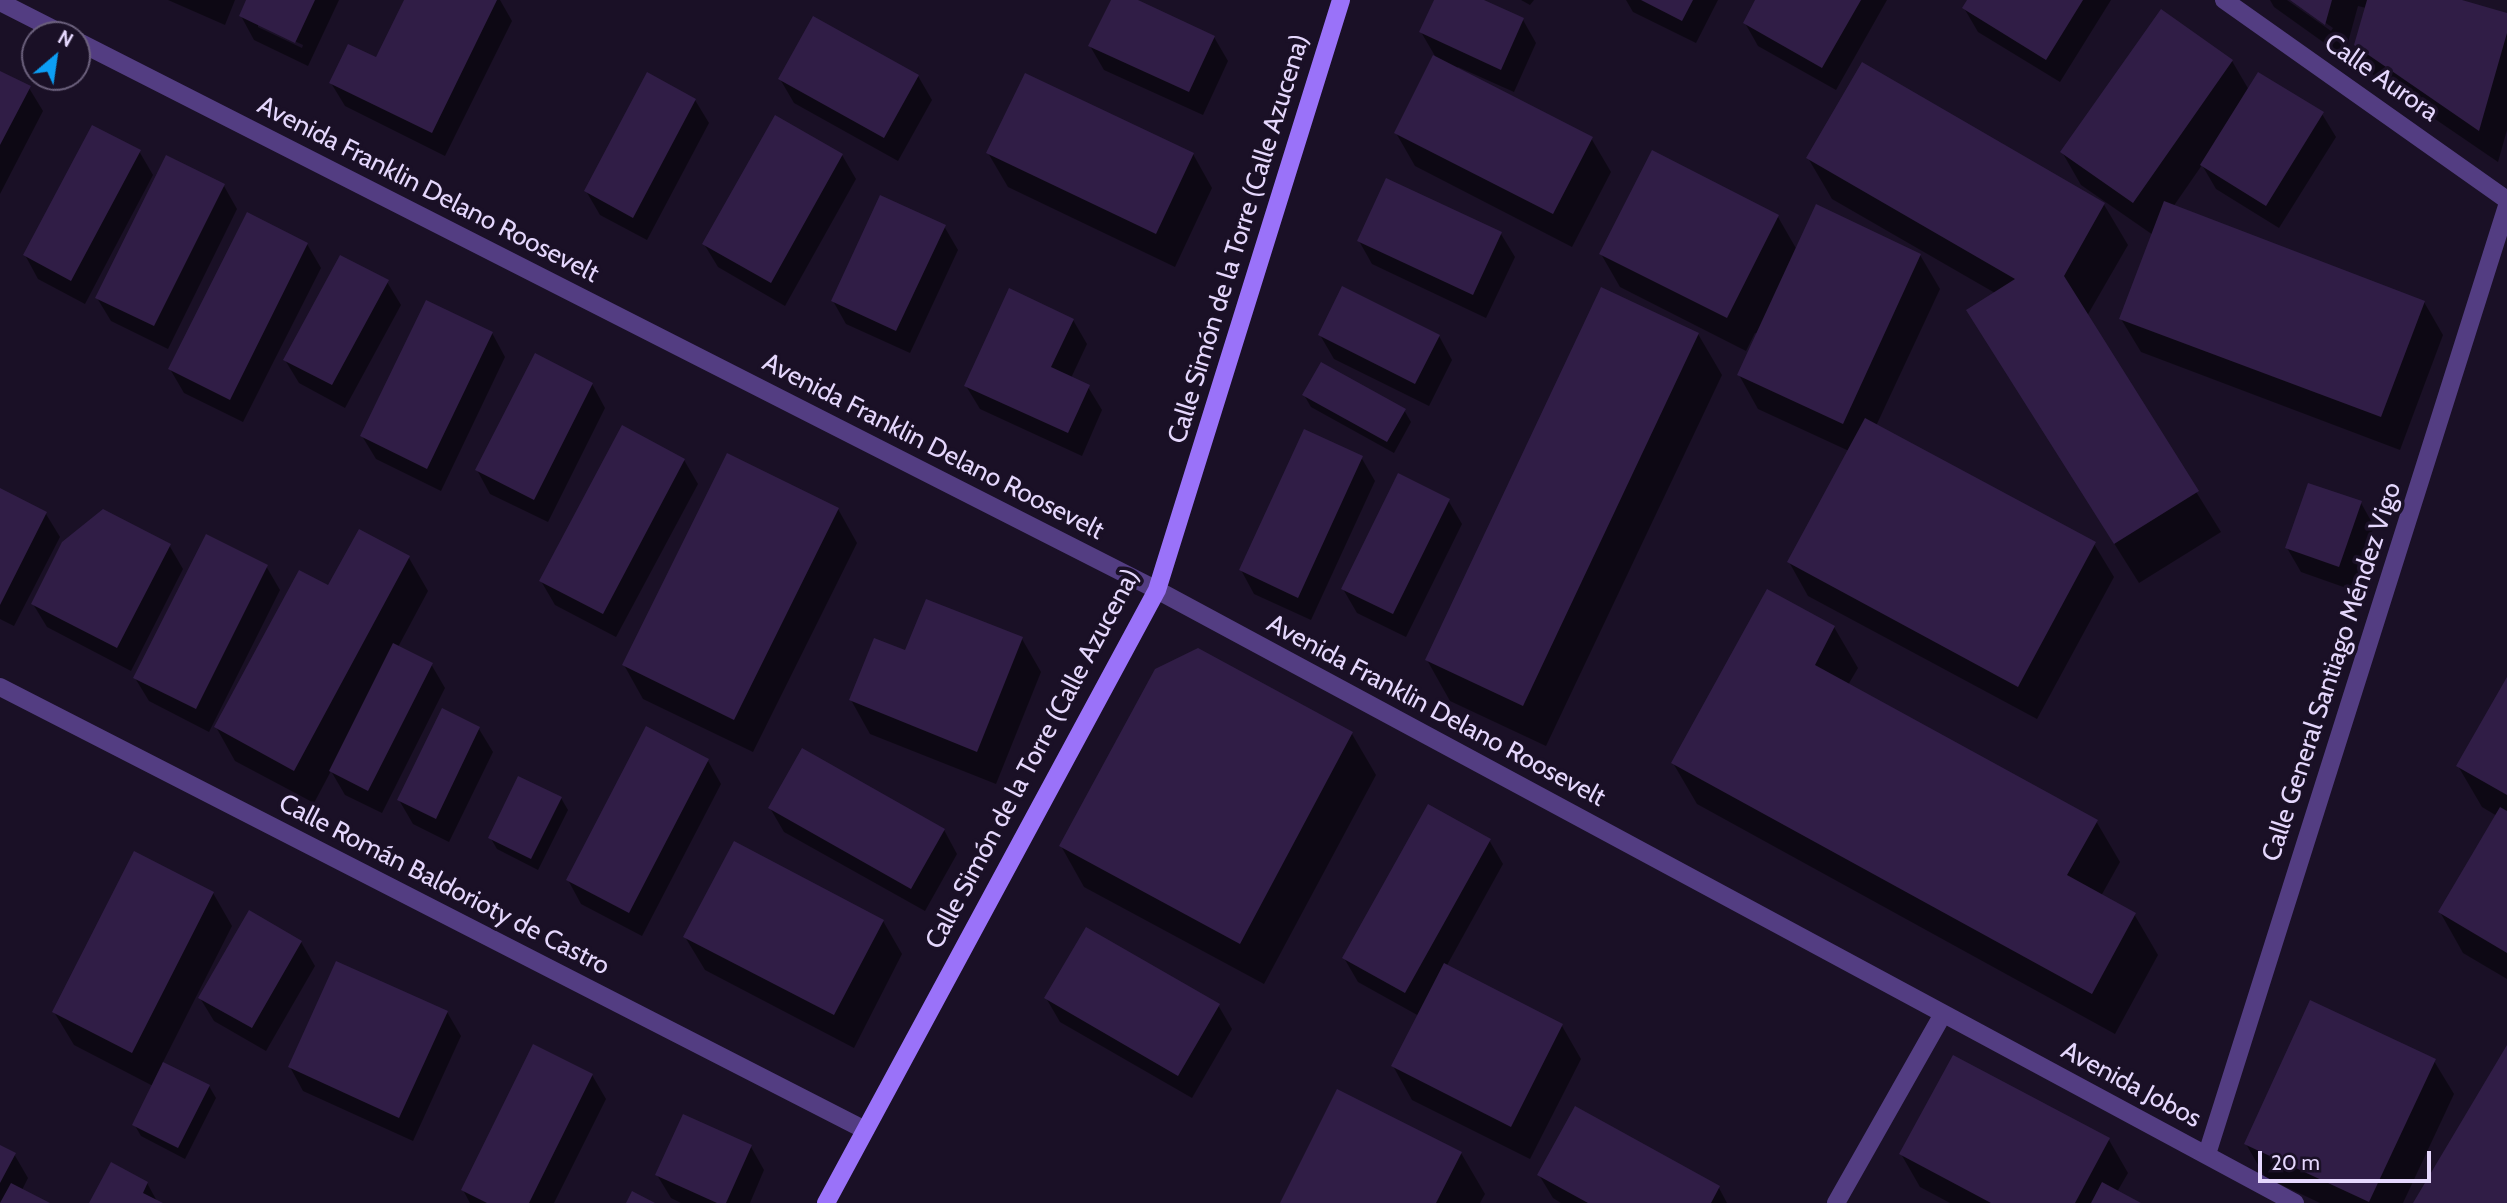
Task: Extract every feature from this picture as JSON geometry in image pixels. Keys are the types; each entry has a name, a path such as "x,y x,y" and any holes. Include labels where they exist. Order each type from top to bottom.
{"street":[{"name":"Calle Simón de la Torre (Calle Azucena)","path":"826,1203 1157,590 1340,0"},
{"name":"Calle Aurora","path":"2224,0 2507,200"},
{"path":"0,2 37,21"},
{"name":"Avenida Franklin Delano Roosevelt","path":"91,48 1157,590 1943,1014"},
{"name":"Calle General Santiago Méndez Vigo","path":"2207,1154 2507,205"},
{"name":"Calle Román Baldorioty de Castro","path":"0,687 865,1130"},
{"path":"1836,1203 1943,1014"},
{"name":"Avenida Jobos","path":"1943,1014 2295,1203"}],"building":[{"path":"246,0 315,0 295,43 239,16"},
{"path":"404,0 497,0 432,133 329,83 348,44 376,57"},
{"path":"1111,0 1138,0 1215,36 1189,92 1088,46"},
{"path":"1434,0 1484,0 1524,18 1501,70 1419,32"},
{"path":"1641,0 1693,0 1682,21"},
{"path":"1755,0 1861,0 1822,68 1743,23"},
{"path":"1967,0 2083,0 2046,60 1962,8"},
{"path":"2290,0 2332,0 2325,25"},
{"path":"2367,0 2462,0 2507,13 2507,33 2479,131 2354,45"},
{"path":"2161,9 2233,60 2133,203 2060,152"},
{"path":"813,16 919,75 884,138 778,79"},
{"path":"1433,55 1593,137 1553,214 1394,133"},
{"path":"1862,62 2105,203 2064,276 2199,491 2114,544 1966,310 2015,279 1806,158"},
{"path":"0,71 21,81 21,91 28,91 0,145"},
{"path":"647,72 696,99 633,218 584,191"},
{"path":"2258,72 2324,112 2266,206 2200,165"},
{"path":"1025,73 1194,153 1156,234 986,153"},
{"path":"775,115 843,154 771,283 702,244"},
{"path":"92,125 141,150 71,281 23,255"},
{"path":"1652,150 1779,215 1727,318 1599,254"},
{"path":"166,155 225,184 154,326 95,298"},
{"path":"1386,178 1502,232 1473,295 1357,241"},
{"path":"880,195 946,225 896,331 831,301"},
{"path":"2164,201 2425,301 2381,417 2119,319"},
{"path":"1816,204 1921,254 1843,424 1737,375"},
{"path":"247,212 308,243 230,400 168,369"},
{"path":"340,255 389,280 332,385 283,360"},
{"path":"1342,286 1440,335 1415,384 1318,335"},
{"path":"1601,287 1699,333 1523,706 1425,660"},
{"path":"1009,288 1074,319 1051,367 1090,385 1068,433 964,386"},
{"path":"426,300 493,332 427,469 360,436"},
{"path":"535,353 593,383 534,500 475,470"},
{"path":"1321,362 1406,409 1387,442 1302,395"},
{"path":"1865,418 2096,542 2018,687 1787,562"},
{"path":"622,425 685,459 603,614 539,581"},
{"path":"1304,429 1363,456 1298,598 1239,570"},
{"path":"727,453 839,508 734,720 622,665"},
{"path":"1398,473 1450,499 1393,614 1341,589"},
{"path":"2308,483 2362,501 2339,567 2285,548"},
{"path":"0,488 47,512 0,605"},
{"path":"103,509 171,544 117,648 31,604 62,542"},
{"path":"359,529 410,556 294,771 214,727 299,570 328,585"},
{"path":"206,534 268,565 196,709 133,678"},
{"path":"1767,589 1835,626 1815,665 2098,820 2067,875 2136,913 2092,994 1671,763"},
{"path":"926,599 1023,637 977,752 849,700 874,638 905,650"},
{"path":"393,643 433,663 368,791 329,771"},
{"path":"1198,648 1353,732 1240,944 1059,846 1155,669"},
{"path":"2507,677 2507,795 2456,766"},
{"path":"442,708 480,727 436,819 397,800"},
{"path":"646,726 709,759 629,913 566,880"},
{"path":"802,748 945,829 911,889 768,808"},
{"path":"518,776 562,797 531,859 488,838"},
{"path":"1428,804 1491,839 1405,993 1342,958"},
{"path":"2500,807 2507,811 2507,953 2438,912"},
{"path":"734,841 884,920 834,1015 683,937"},
{"path":"134,851 214,892 132,1053 52,1012"},
{"path":"249,910 302,941 252,1028 198,998"},
{"path":"1086,927 1220,1004 1178,1076 1044,998"},
{"path":"336,961 448,1011 399,1118 288,1067"},
{"path":"1444,963 1563,1024 1511,1127 1391,1066"},
{"path":"2310,1000 2436,1059 2369,1202 2244,1144"},
{"path":"533,1044 593,1074 529,1203 487,1203 461,1190"},
{"path":"2507,1045 2507,1203 2413,1203"},
{"path":"1953,1055 2110,1138 2075,1203 1991,1203 1899,1154"},
{"path":"163,1062 210,1085 178,1148 132,1125"},
{"path":"1337,1089 1462,1152 1436,1203 1280,1203"},
{"path":"1575,1106 1720,1186 1711,1203 1588,1203 1537,1175"},
{"path":"683,1114 752,1145 726,1203 717,1203 655,1175"},
{"path":"0,1145 16,1153 0,1183"},
{"path":"111,1162 148,1182 143,1193 163,1203 89,1203"},
{"path":"2102,1182 2141,1203 2091,1203"},
{"path":"11,1183 50,1203 0,1203"},
{"path":"632,1191 655,1203 626,1203"}]}
